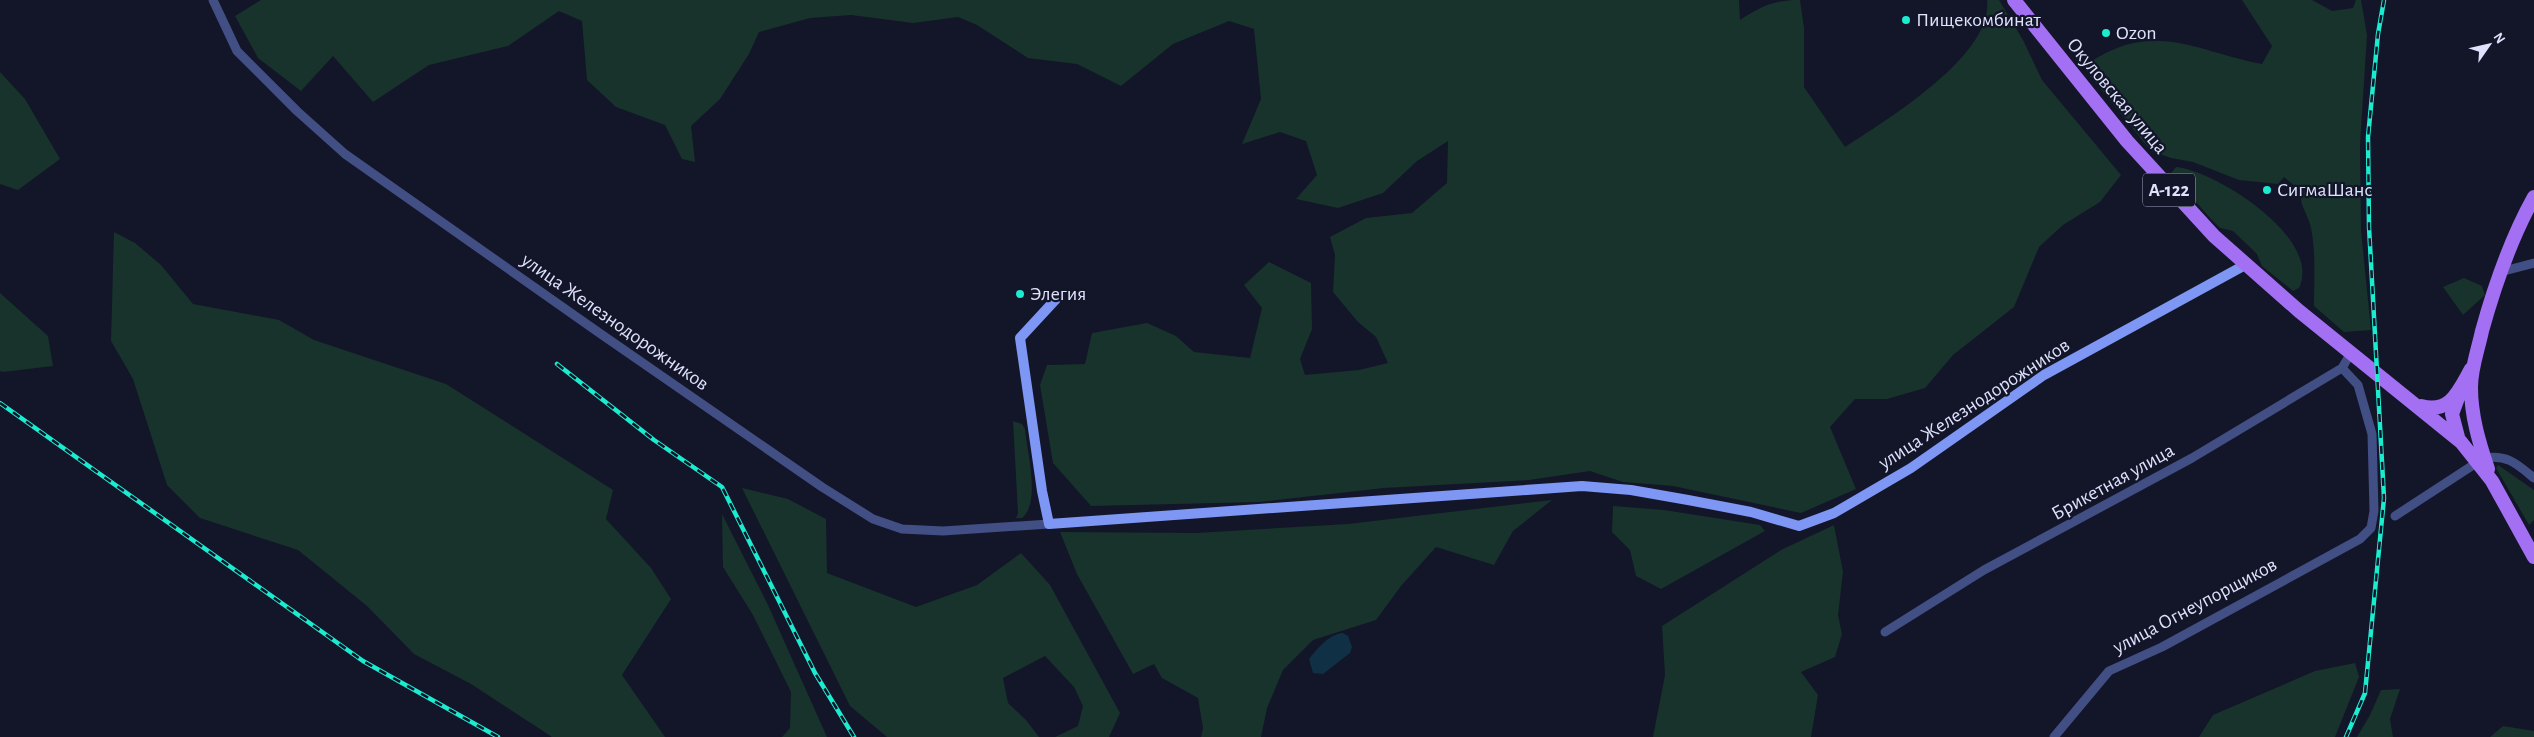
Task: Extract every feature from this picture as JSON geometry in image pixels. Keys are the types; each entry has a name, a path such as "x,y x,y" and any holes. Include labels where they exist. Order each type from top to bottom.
{"main road":[{"name":"Окуловская улица","path":"2014,0 2127,142 2184,206 2245,265 2351,353"},
{"path":"2461,442 2452,419 2455,405 2473,366 2500,272 2520,222 2534,197"},
{"name":"А-122","path":"2351,353 2417,406"},
{"path":"2473,366 2471,396 2481,460 2534,556"},
{"path":"2417,406 2439,409 2450,402 2465,381"},
{"path":"2433,418 2442,420 2452,419 2464,410 2471,396"},
{"path":"2417,406 2481,460"}],"street":[{"name":"улица Железнодорожников","path":"213,0 237,51 297,111 345,154 822,487 873,519 902,529 943,531 1582,486 1631,490 1679,498 1751,512 1799,526 1834,513 1911,468 2044,374 2245,265"},
{"path":"2500,272 2534,263"},
{"path":"1049,524 1042,491 1020,338 1058,298"},
{"name":"Брикетная улица","path":"1885,632 1984,570 2192,458 2342,368 2351,353"},
{"name":"улица Огнеупорщиков","path":"2054,737 2109,671 2162,647 2360,539 2370,528 2374,511 2372,434 2358,385 2342,368"},
{"path":"2395,516 2481,460 2498,455 2514,462 2534,478"}],"green space":[{"path":"261,0 1739,0 1740,20 1768,5 1783,1 1800,0 1804,28 1804,87 1845,147 1910,103 1956,64 1974,42 1985,21 1987,0 1999,0 2023,40 2042,80 2121,175 2100,202 2063,225 2039,247 2014,307 1953,355 1925,388 1887,399 1855,399 1830,427 1856,489 1801,513 1673,486 1623,482 1590,471 1529,480 1384,488 1259,502 1091,506 1053,463 1040,385 1047,365 1085,364 1092,333 1147,323 1176,336 1194,352 1250,358 1262,308 1244,285 1269,262 1311,283 1312,329 1300,359 1305,375 1359,370 1388,363 1376,337 1358,322 1333,292 1335,255 1330,237 1366,218 1412,213 1447,183 1448,141 1417,161 1383,193 1338,208 1296,199 1317,175 1306,141 1280,132 1242,144 1261,99 1254,29 1229,21 1173,44 1121,86 1077,64 1028,58 977,25 958,17 913,23 851,15 810,18 759,32 749,54 720,99 691,126 695,162 682,159 665,125 616,107 587,80 582,21 559,11 508,46 429,65 373,102 333,56 301,91 258,58 235,16"},
{"path":"2242,0 2312,0 2332,11 2353,8 2356,0 2361,0 2367,35 2360,145 2361,231 2371,330 2344,332 2314,306 2313,238 2310,223 2302,206 2301,191 2284,177 2278,184 2239,180 2193,162 2171,158 2151,151 2087,72 2087,64 2111,51 2133,43 2154,41 2194,46 2262,64 2272,46"},
{"path":"0,72 25,99 60,159 18,190 0,184"},
{"path":"2176,167 2194,171 2239,194 2262,211 2281,229 2296,249 2302,269 2299,288 2293,291 2262,266 2257,254 2233,231 2220,228 2173,176 2171,173"},
{"path":"114,232 135,243 161,265 193,304 279,320 314,340 446,384 613,490 606,519 651,568 671,599 622,675 665,737 552,737 471,684 414,654 367,606 298,550 200,518 167,485 133,379 111,341"},
{"path":"2464,278 2482,286 2485,295 2463,315 2443,287"},
{"path":"0,293 48,336 53,366 0,371"},
{"path":"1013,421 1022,424 1025,429 1031,476 1031,501 1028,511 1022,518 1016,518 1018,513"},
{"path":"2498,465 2534,490 2534,520 2529,525 2496,468"},
{"path":"742,488 788,499 826,519 827,573 916,607 977,585 1021,553 1050,585 1120,713 1109,737 1055,737 1078,726 1083,706 1074,687 1045,656 1003,678 1008,703 1026,720 1039,737 887,737 850,706"},
{"path":"1552,500 1513,531 1494,565 1436,547 1401,586 1376,620 1313,640 1283,670 1267,708 1261,737 1201,737 1203,728 1198,698 1162,678 1154,664 1133,674 1077,574 1060,532 1196,533 1348,524"},
{"path":"1613,506 1664,510 1760,525 1765,531 1661,589 1636,576 1630,550 1612,532"},
{"path":"722,514 768,605 827,737 782,737 790,728 791,692 753,615 723,567"},
{"path":"1834,525 1843,572 1838,615 1842,634 1835,657 1801,672 1818,695 1811,737 1653,737 1665,675 1662,626 1781,550"},
{"path":"2355,663 2359,677 2335,737 2199,737 2213,715 2315,671"},
{"path":"2400,689 2390,719 2393,737 2357,737 2370,715 2381,690"},
{"path":"2503,726 2534,731 2534,737 2490,737"}],"water":[{"path":"1343,633 1348,636 1352,647 1350,653 1323,674 1313,673 1309,659 1328,639"}],"railway":[{"path":"2346,737 2365,693 2384,498 2369,227 2368,137 2378,34 2384,0"},
{"path":"557,364 654,440 722,487 815,673 854,737"},
{"path":"0,403 363,661 498,737"}],"place":[{"name":"Пищекомбинат","path":"1906,20"},
{"name":"Ozon","path":"2106,33"},
{"name":"СигмаШанс","path":"2267,190"},
{"name":"Элегия","path":"1020,294"}]}
